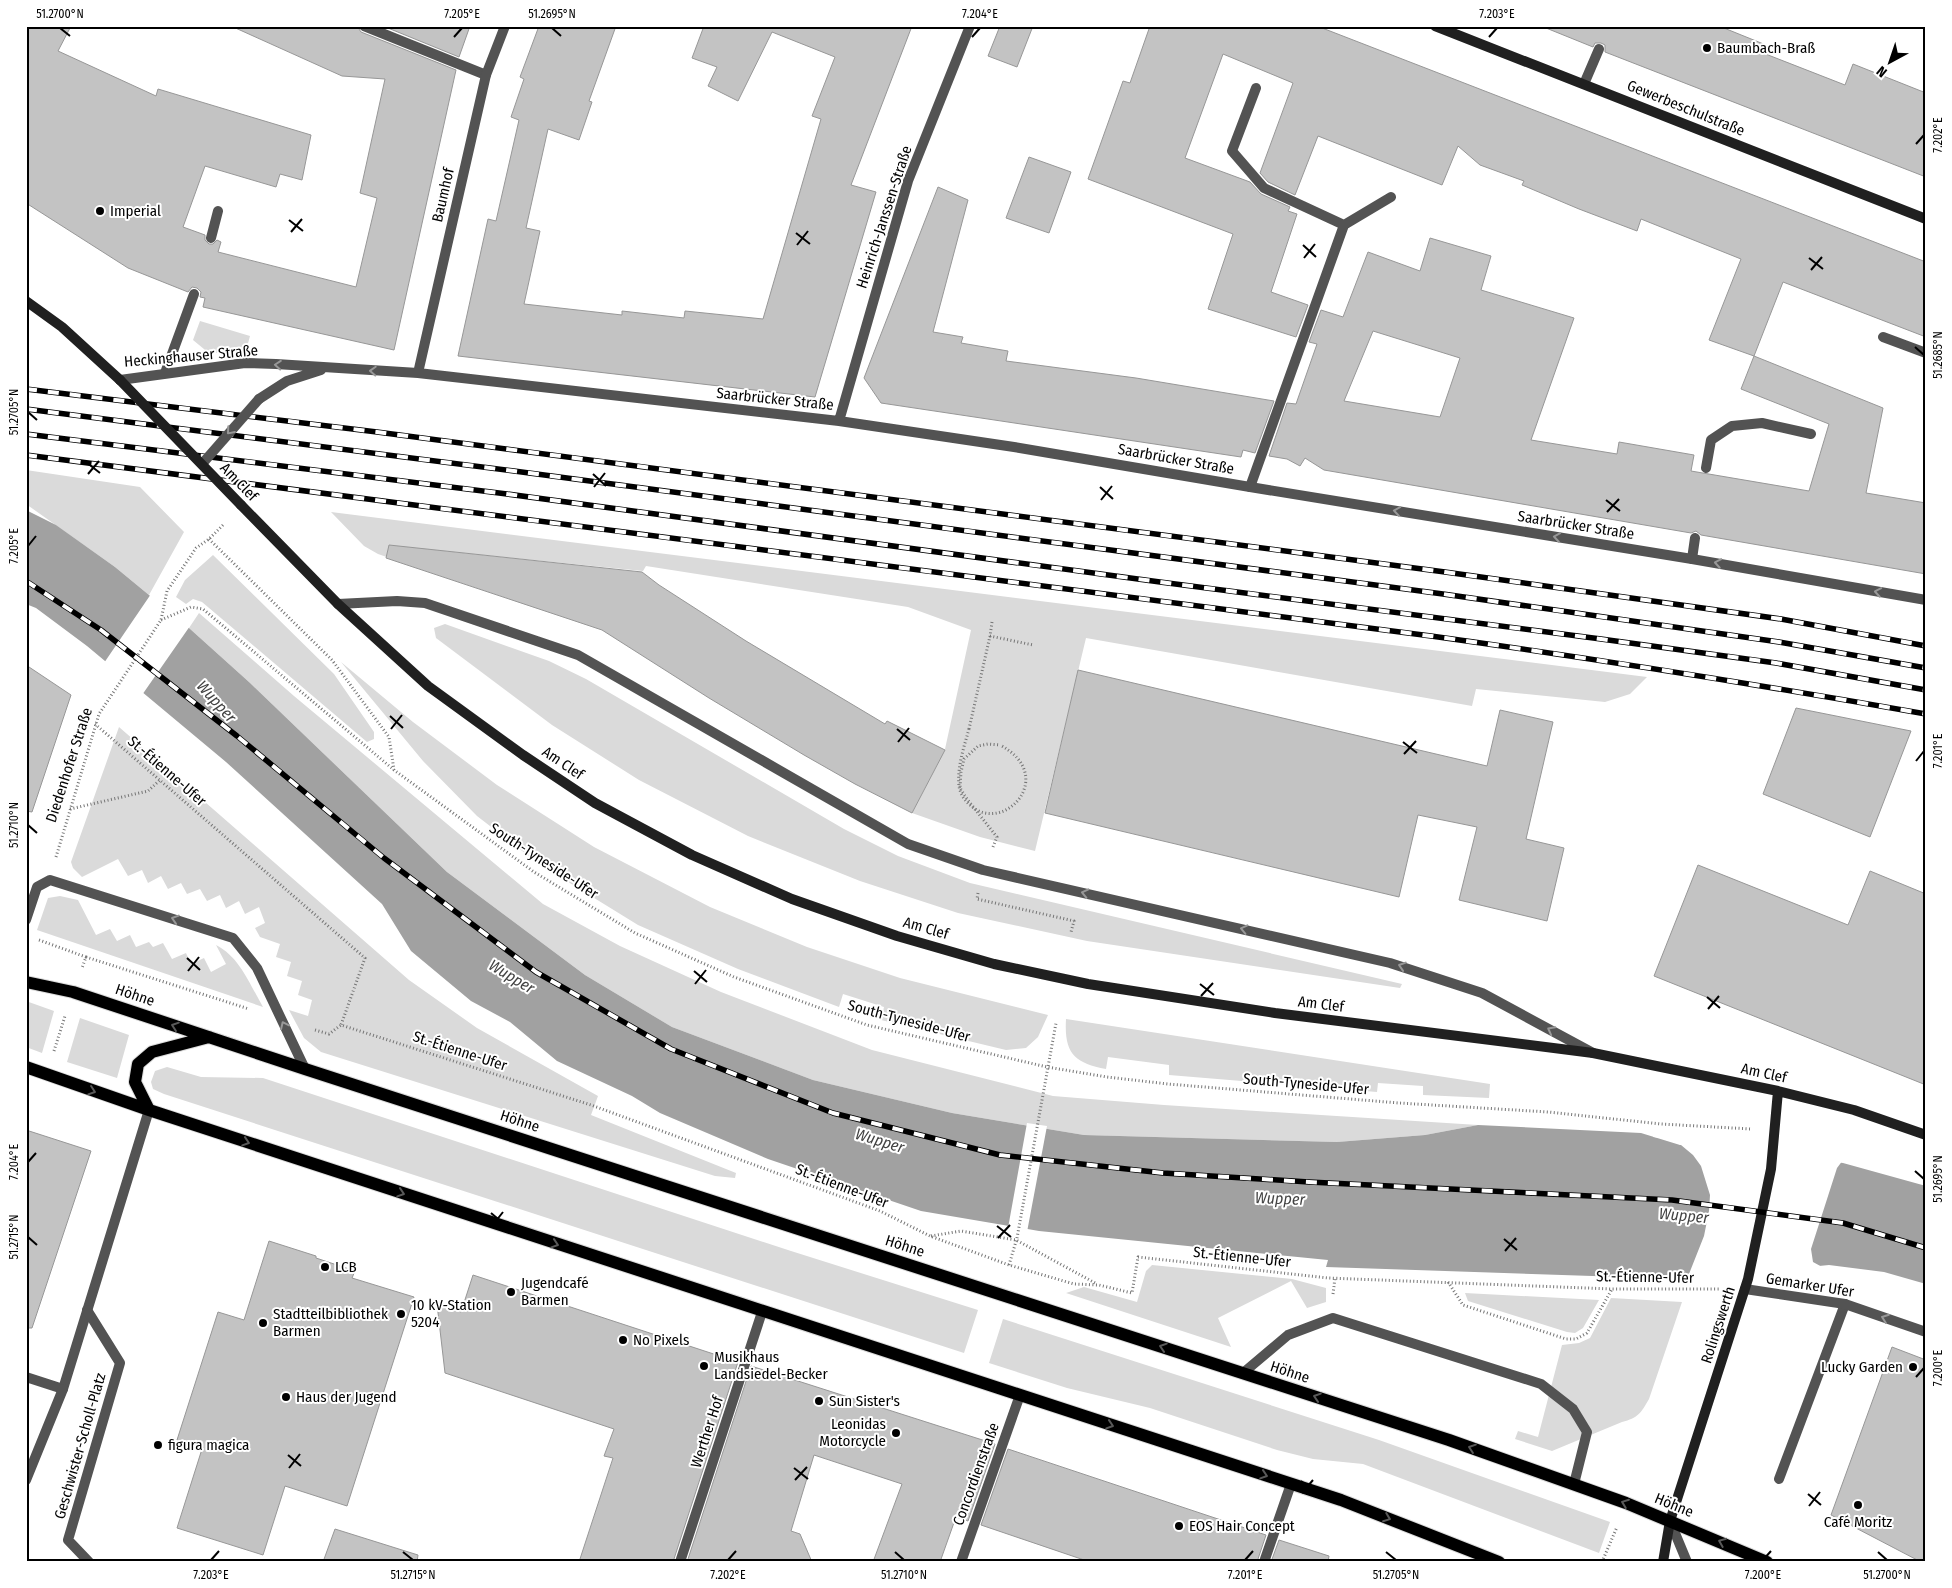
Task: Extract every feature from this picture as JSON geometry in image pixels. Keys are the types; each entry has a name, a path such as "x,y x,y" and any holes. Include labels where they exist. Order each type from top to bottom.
{"main road":[{"name":"Gewerbeschulstraße","path":"1435,26 1926,219"},
{"name":"Heckinghauser Straße","path":"26,301 62,327 120,380"},
{"name":"Am Clef","path":"120,380 338,604 428,686 523,755 595,803 692,855 792,899 897,936 994,964 1088,984 1275,1013 1593,1053 1778,1091 1854,1110 1926,1135"},
{"name":"Höhne","path":"26,982 73,992 1449,1440 1626,1503 1767,1562"},
{"path":"149,1110 135,1082 138,1064 152,1052 209,1037"},
{"path":"26,1066 149,1110 1341,1500 1500,1562"},
{"name":"Rolingswerth","path":"1663,1562 1670,1522 1748,1278 1771,1169 1778,1091"}],"street":[{"path":"364,26 486,75"},
{"name":"Baumhof","path":"418,373 486,75 504,26"},
{"name":"Heinrich-Janssen-Straße","path":"839,421 908,181 970,26"},
{"path":"1584,84 1599,49"},
{"path":"1256,88 1232,151 1264,188 1344,225"},
{"path":"1250,487 1344,225 1391,197"},
{"path":"211,238 218,211"},
{"path":"165,373 194,294"},
{"path":"1883,336 1926,353"},
{"name":"Heckinghauser Straße","path":"120,380 245,363 418,373"},
{"name":"Heckinghauser Straße","path":"202,464 259,399 286,380 327,368"},
{"name":"Saarbrücker Straße","path":"418,373 839,421 1014,446 1250,487 1692,558 1926,600"},
{"path":"1706,468 1711,440 1732,426 1762,423 1810,434"},
{"path":"1692,558 1695,538"},
{"name":"Am Clef","path":"338,604 397,601 425,604 578,654 908,844 983,870 1390,963 1482,993 1593,1053"},
{"path":"26,920 37,887 50,880 233,938 257,968 305,1069"},
{"path":"26,1480 63,1389 149,1110"},
{"name":"Gemarker Ufer","path":"1745,1289 1845,1304 1926,1332"},
{"path":"1779,1480 1845,1304"},
{"name":"Geschwister-Scholl-Platz","path":"87,1310 120,1363 68,1540 88,1562"},
{"name":"Werther Hof","path":"680,1562 762,1312"},
{"path":"1243,1373 1288,1335 1333,1318 1541,1384 1573,1408 1587,1432 1574,1484"},
{"path":"26,1377 63,1389"},
{"name":"Concordienstraße","path":"961,1562 1020,1395"},
{"path":"1264,1562 1291,1484"},
{"path":"1670,1522 1687,1562"}],"path":[{"name":"Diedenhofer Straße","path":"50,880 99,714 161,620 167,591 196,548 209,539 241,505"},
{"path":"209,539 332,660 389,737 394,770"},
{"name":"South-Tyneside-Ufer","path":"161,620 191,608 203,609 394,770 534,872 635,933 734,977 867,1025 1048,1067 1107,1077 1168,1084 1399,1103 1548,1112 1661,1124 1774,1130"},
{"path":"992,622 958,773 959,788 965,800 973,808 995,814 1007,810 1018,802 1025,790 1026,778 1024,767 1018,757 1000,745"},
{"path":"990,636 1033,645"},
{"name":"St.-Étienne-Ufer","path":"95,724 365,958 341,1025 591,1105 880,1211 930,1236 1009,1265 1074,1284 1099,1285 1132,1293 1138,1257 1328,1278 1612,1289 1745,1289"},
{"path":"70,808 148,791 160,780"},
{"path":"86,957 329,1034 341,1025"},
{"path":"1009,1265 1017,1239 1056,1023"},
{"path":"930,1236 961,1231 1017,1239 1099,1285"},
{"path":"1448,1282 1463,1305 1566,1339 1576,1339 1587,1333 1612,1289"},
{"path":"1602,1562 1626,1503"}],"shaded area":[{"path":"200,321 250,336 247,347 210,354 193,340"},
{"path":"26,470 140,487 184,532 149,595 115,567 26,504"},
{"path":"331,512 1647,677 1630,694 1605,702 1476,689 1472,706 1086,638 1035,851 980,837 912,813 945,749 971,630 908,607 646,566 643,571 443,551 436,574 378,554 364,546"},
{"path":"213,555 334,674 374,732 374,739 367,742 202,602 193,599 186,604 176,597 185,580"},
{"path":"199,613 294,696 543,904 620,946 721,992 872,1050 1053,1096 1478,1125 1425,1135 1337,1142 1084,1135 952,1113 813,1080 672,1027 585,975 447,872 249,682 189,628"},
{"path":"445,624 549,661 586,679 844,829 898,856 970,883 1402,984 1400,988 1087,941 958,913 860,881 748,836 639,780 552,725 436,638 434,628"},
{"path":"341,662 413,722 497,785 594,847 710,907 807,947 900,978 1048,1015 1038,1037 1026,1048 1006,1050 881,1020 884,1007 843,994 839,1007 738,969 638,925 539,864 477,816 423,761"},
{"path":"119,727 409,980 477,1028 598,1096 591,1115 736,1173 735,1178 715,1176 321,1052 304,1038 289,1010 308,1016 312,1000 298,995 302,981 287,976 291,962 276,957 280,944 260,937 255,928 265,923 259,907 245,914 239,901 226,908 220,895 207,901 200,889 187,894 181,883 168,889 161,876 148,883 142,870 128,876 118,859 82,877 73,868 71,862"},
{"path":"60,896 78,900 96,935 110,929 117,941 130,935 136,947 149,942 153,947 163,943 172,959 186,953 191,964 204,958 211,972 226,964 216,945 238,964 263,1007 37,930 48,898"},
{"path":"26,1001 54,1011 42,1053 26,1047"},
{"path":"80,1018 129,1035 117,1078 67,1062"},
{"path":"1066,1019 1490,1084 1489,1098 1423,1095 1423,1086 1378,1083 1377,1092 1169,1075 1169,1065 1108,1057 1106,1069 1095,1067 1079,1060 1069,1048"},
{"path":"167,1067 201,1077 263,1078 791,1251 978,1310 964,1353 164,1094 153,1089 151,1082 155,1071"},
{"path":"1152,1265 1292,1279 1326,1288 1326,1302 1307,1308 1291,1281 1218,1318 1231,1347 1066,1293 1084,1287 1137,1302 1146,1271"},
{"path":"1465,1293 1599,1300 1583,1328 1575,1333 1468,1301"},
{"path":"1611,1298 1682,1302 1649,1399 1644,1408 1632,1419 1552,1451 1515,1439 1518,1431 1538,1437 1562,1345 1579,1343 1590,1338"},
{"path":"1003,1319 1379,1440 1610,1522 1599,1553 1363,1464 1313,1459 1277,1450 1150,1408 1067,1388 989,1363"}],"water":[{"name":"Wupper","path":"26,510 56,525 115,567 189,628 249,682 447,872 585,975 672,1027 813,1080 952,1113 1084,1135 1337,1142 1425,1135 1478,1125 1641,1133 1680,1145 1701,1142 1843,1163 1926,1186 1926,1284 1884,1272 1829,1265 1684,1279 1326,1267 1328,1260 1039,1231 921,1211 768,1159 660,1113 632,1096 557,1061 510,1022 471,1001 411,951 382,904 226,762 87,646 36,608 26,604"}],"pier":[{"path":"151,594 190,626 142,695 104,663"},
{"path":"1027,1123 1047,1126 1027,1232 1008,1228"},
{"path":"1654,1134 1668,1139 1653,1137"},
{"path":"1672,1140 1681,1143 1702,1140 1843,1160 1837,1168 1811,1249 1813,1262 1824,1268 1712,1279 1687,1279 1704,1236 1710,1195 1701,1166 1693,1155"}],"building":[{"path":"26,26 71,26 58,51 156,96 158,89 311,135 302,180 280,174 276,187 205,166 183,227 205,235 205,240 209,244 213,244 217,240 221,242 218,252 356,287 377,198 360,193 385,79 342,76 231,26 357,26 361,32 456,70 394,350 203,307 205,298 200,297 201,292 197,288 192,287 188,292 128,268 26,203"},
{"path":"383,26 470,26 459,57"},
{"path":"539,26 616,26 589,101 592,102 579,140 548,129 526,228 540,231 524,304 622,315 622,311 684,318 685,311 763,319 821,119 812,116 835,57 772,32 738,101 708,86 717,67 692,58 704,26 912,26 851,185 876,192 815,397 458,356 488,219 496,221 519,120 511,117 524,79 520,77"},
{"path":"1000,26 1033,26 1017,67 988,56"},
{"path":"1150,26 1317,26 1926,262 1926,337 1783,282 1754,356 1709,340 1741,259 1641,219 1637,231 1579,209 1522,185 1524,181 1480,165 1458,146 1442,185 1318,136 1295,195 1268,182 1260,173 1293,83 1223,54 1185,158 1250,182 1261,194 1290,207 1288,211 1297,214 1271,292 1308,305 1296,337 1208,309 1233,234 1088,179 1123,81 1130,83"},
{"path":"1546,26 1719,26 1766,45 1763,53 1845,85 1853,64 1926,93 1926,177 1605,52 1605,45 1601,43 1595,43 1593,47 1546,28"},
{"path":"1029,157 1071,172 1049,233 1006,218"},
{"path":"938,187 968,200 933,332 963,337 961,343 1008,351 1006,361 1136,378 1274,401 1255,453 1243,450 1241,457 881,403 864,378"},
{"path":"1430,238 1491,256 1481,290 1574,318 1531,440 1617,454 1619,442 1694,455 1691,471 1809,491 1829,424 1741,389 1754,356 1883,408 1866,493 1926,503 1926,574 1701,535 1696,531 1691,533 1324,470 1305,458 1300,466 1287,459 1269,456 1287,403 1296,404 1317,344 1309,342 1321,310 1343,317 1368,252 1420,271","holes":["1373,331 1460,358 1440,417 1344,401"]},
{"path":"389,545 642,572 746,641 885,724 887,721 945,750 912,813 804,755 709,698 602,630 386,558"},
{"path":"26,665 71,695 32,812 26,811"},
{"path":"1078,670 1487,766 1500,710 1553,722 1526,839 1564,848 1547,921 1459,900 1477,827 1418,815 1399,897 1045,813"},
{"path":"1796,708 1911,731 1870,837 1763,794"},
{"path":"1698,865 1848,925 1870,871 1926,894 1926,1085 1654,976"},
{"path":"26,1130 91,1151 32,1328 26,1328"},
{"name":"Haus der Jugend","path":"269,1241 355,1271 352,1278 414,1297 347,1506 285,1486 263,1555 177,1528 202,1449 177,1440 218,1312 244,1320"},
{"path":"473,1275 738,1362 673,1562 579,1562 613,1458 604,1456 614,1429 445,1373 437,1304 461,1312"},
{"path":"1892,1347 1926,1360 1926,1562 1921,1562 1831,1515"},
{"path":"751,1366 995,1444 968,1521 956,1517 940,1562 873,1562 902,1484 814,1455 791,1531 800,1534 812,1562 687,1562"},
{"path":"1008,1449 1266,1535 1257,1562 1090,1562 981,1525"},
{"path":"335,1529 418,1555 417,1562 323,1562"},
{"path":"1279,1540 1329,1556 1328,1562 1271,1562"}],"railway":[{"path":"26,389 377,432 1445,572 1781,619 1926,646"},
{"path":"26,409 514,471 1443,594 1779,642 1926,668"},
{"path":"26,434 507,494 1601,639 1776,663 1926,690"},
{"path":"26,455 1431,636 1679,673 1926,714"},
{"path":"26,581 101,630 237,736 384,858 536,972 671,1049 833,1113 1000,1155 1163,1173 1672,1200 1843,1223 1926,1248"}],"place":[{"name":"Baumbach-Braß","path":"1707,48"},
{"name":"Imperial","path":"100,211"},
{"name":"LCB","path":"325,1267"},
{"name":"Jugendcafé Barmen","path":"511,1292"},
{"name":"10 kV-Station 5204","path":"401,1314"},
{"name":"Stadtteilbibliothek Barmen","path":"263,1323"},
{"name":"No Pixels","path":"623,1340"},
{"name":"Musikhaus Landsiedel-Becker","path":"704,1366"},
{"name":"Lucky Garden","path":"1913,1367"},
{"name":"Haus der Jugend","path":"286,1397"},
{"name":"Sun Sister's","path":"819,1401"},
{"name":"Leonidas Motorcycle","path":"896,1433"},
{"name":"figura magica","path":"158,1445"},
{"name":"Café Moritz","path":"1858,1505"},
{"name":"EOS Hair Concept","path":"1179,1526"}]}
